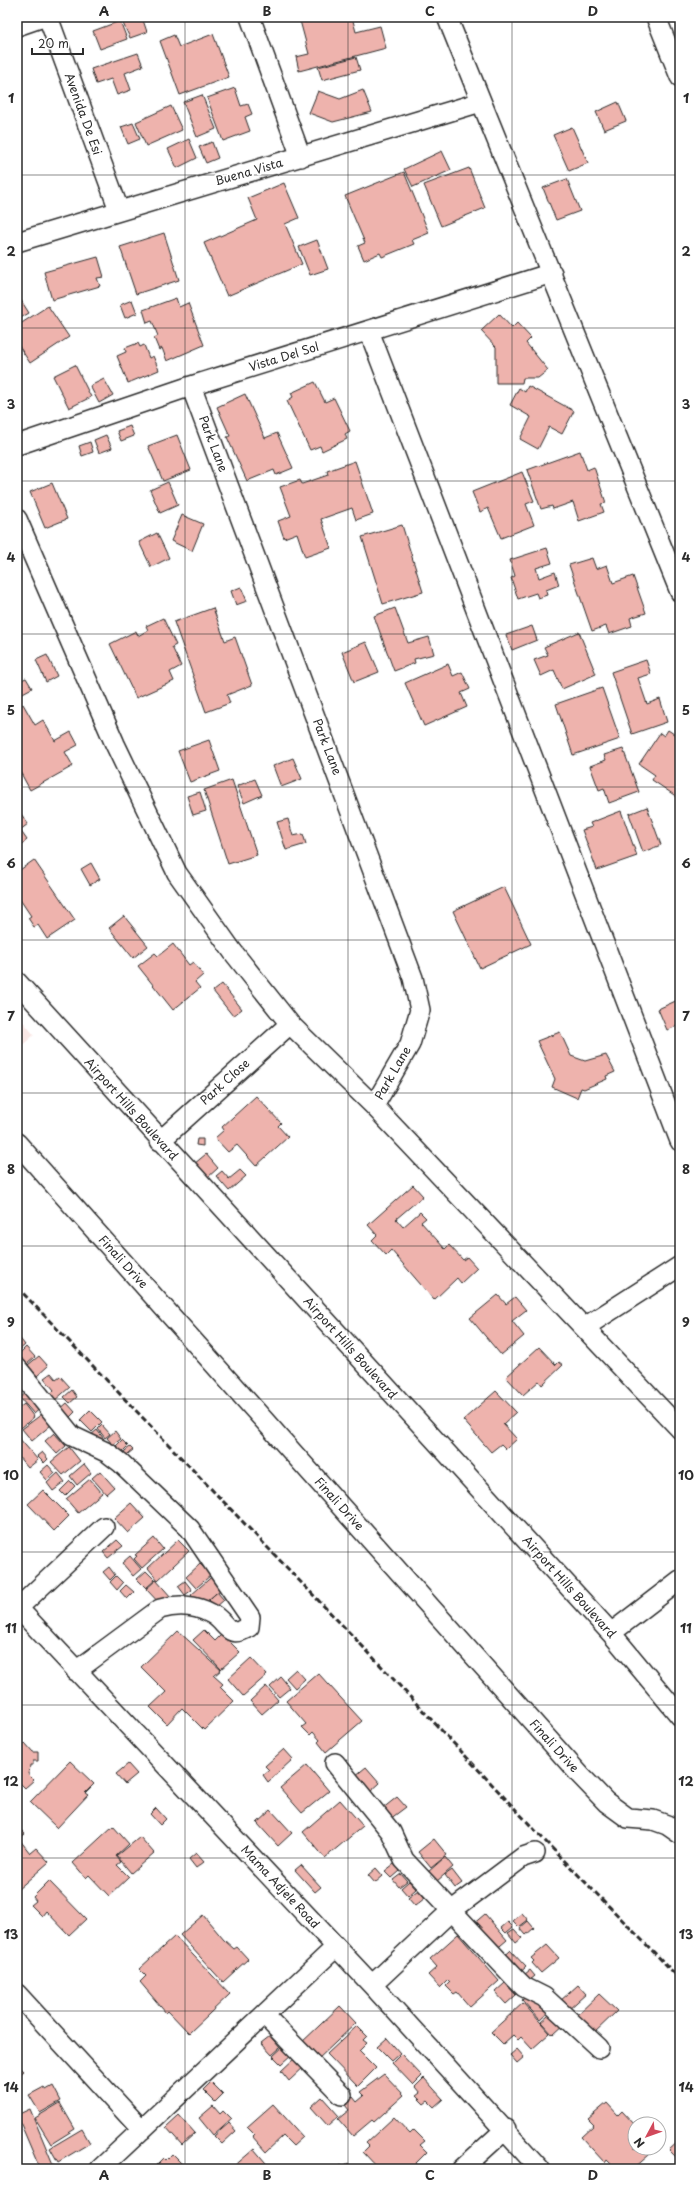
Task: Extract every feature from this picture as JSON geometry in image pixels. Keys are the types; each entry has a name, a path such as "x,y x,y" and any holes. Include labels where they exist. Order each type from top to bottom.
{"street":[{"path":"17,26 43,17"},
{"name":"Avenida De Esi","path":"48,17 119,210"},
{"path":"250,17 301,157"},
{"path":"447,17 680,592"},
{"path":"656,17 680,77"},
{"name":"Buena Vista","path":"17,242 481,102"},
{"name":"Vista Del Sol","path":"17,445 192,386 552,273"},
{"path":"369,331 680,1141"},
{"name":"Park Lane","path":"192,386 413,978 420,1010 410,1044 374,1106"},
{"path":"17,519 115,744 177,872 233,952 290,1024 374,1106 680,1429"},
{"name":"Airport Hills Boulevard","path":"17,982 611,1633 680,1716"},
{"name":"Park Close","path":"160,1140 290,1024"},
{"name":"Finali Drive","path":"17,1143 581,1776 606,1802 628,1818 653,1820 667,1825 680,1834"},
{"path":"585,1327 680,1266"},
{"path":"17,1368 72,1436 108,1452 186,1524 199,1540 250,1617 249,1627 240,1632 230,1631 213,1614 183,1605 173,1605 160,1610 76,1671"},
{"path":"17,1608 104,1528"},
{"path":"611,1633 680,1580"},
{"name":"Mama Adjele Road","path":"17,1608 372,1985 506,2129 540,2169"},
{"path":"335,1763 392,1832 404,1860 434,1890 451,1911 524,1987 544,1997 599,2048"},
{"path":"372,1985 451,1911 523,1857 535,1853"},
{"path":"100,2169 336,1947"},
{"path":"17,1994 142,2130"},
{"path":"264,2015 342,2095"},
{"path":"462,2169 506,2129"}],"shaded area":[{"path":"17,1014 34,1035 17,1050"}],"building":[{"path":"120,17 142,17 147,32 130,38"},
{"path":"299,17 352,17 356,32 380,26 386,48 299,71 296,57 309,54"},
{"path":"120,21 127,39 100,49 93,31"},
{"path":"213,34 229,77 180,95 160,41 174,35 179,47"},
{"path":"138,53 143,66 125,73 131,90 117,95 111,79 96,84 91,69"},
{"path":"356,57 360,70 322,80 318,67"},
{"path":"235,88 241,106 248,104 252,114 245,117 250,131 223,141 207,98"},
{"path":"363,90 372,112 333,122 309,113 318,91 340,99"},
{"path":"202,95 216,129 197,137 183,102"},
{"path":"618,102 626,121 604,130 596,112"},
{"path":"171,106 182,130 146,146 136,122"},
{"path":"133,123 140,139 128,144 121,127"},
{"path":"572,127 588,163 569,171 553,135"},
{"path":"189,139 197,158 177,168 168,149"},
{"path":"212,142 218,158 206,163 199,147"},
{"path":"442,151 451,170 413,187 404,169"},
{"path":"469,168 485,208 441,226 424,185"},
{"path":"404,172 429,233 412,240 414,244 382,257 380,253 364,260 358,246 365,243 345,196"},
{"path":"567,179 580,211 556,220 543,188"},
{"path":"284,183 299,218 285,224 302,264 227,296 204,243 257,220 248,198"},
{"path":"164,233 179,280 136,294 120,247"},
{"path":"317,240 328,269 310,275 299,247"},
{"path":"98,257 104,277 97,278 100,286 52,300 44,272"},
{"path":"17,294 29,313 17,320"},
{"path":"176,298 179,307 188,303 204,345 167,361 162,348 159,350 154,338 158,336 152,321 147,323 143,310"},
{"path":"132,300 137,313 125,318 120,305"},
{"path":"48,306 69,337 30,363 17,343 17,326"},
{"path":"499,314 512,328 517,323 531,338 526,343 548,370 538,378 523,378 522,383 496,383 496,347 481,331"},
{"path":"138,343 140,347 144,345 149,358 153,356 159,370 128,383 117,356 126,352 125,348"},
{"path":"75,365 91,397 69,408 53,376"},
{"path":"104,379 113,395 99,403 90,386"},
{"path":"315,382 325,402 334,398 350,431 345,434 347,439 322,451 320,446 310,450 287,401 293,397 291,393"},
{"path":"528,386 574,411 562,434 549,427 538,449 520,439 531,417 510,405 519,388 525,392"},
{"path":"245,394 265,438 277,433 293,468 276,475 274,470 247,481 227,437 230,436 217,407"},
{"path":"130,426 134,436 121,441 117,431"},
{"path":"106,435 112,448 99,453 94,440"},
{"path":"177,435 191,470 163,481 148,446"},
{"path":"90,442 93,452 82,456 79,446"},
{"path":"580,451 587,470 594,467 606,503 601,504 604,512 579,521 573,502 553,509 552,506 541,509 527,470"},
{"path":"355,461 373,514 356,520 352,508 321,519 331,548 305,557 297,533 284,538 278,521 291,516 280,487 300,480 302,484 328,475 327,471"},
{"path":"522,472 534,501 526,504 534,525 501,538 488,508 480,512 472,492"},
{"path":"168,482 178,505 160,513 150,490"},
{"path":"52,483 67,519 45,528 30,492"},
{"path":"182,515 203,524 192,551 171,541"},
{"path":"402,525 423,592 383,604 362,537"},
{"path":"157,533 169,558 151,567 139,542"},
{"path":"547,548 552,563 536,568 539,578 555,572 559,585 546,590 547,595 538,598 536,593 518,599 511,578 515,576 510,560"},
{"path":"592,558 596,569 607,565 613,583 633,576 646,613 630,618 632,626 609,634 606,626 592,631 569,565"},
{"path":"241,587 247,601 236,605 231,591"},
{"path":"213,608 225,641 235,637 252,685 227,695 230,703 206,712 174,622"},
{"path":"395,608 408,643 429,637 434,654 414,659 415,663 394,671 374,616"},
{"path":"163,618 176,645 172,647 181,666 170,672 174,681 136,698 110,644 136,631 138,636 148,630 146,626"},
{"path":"532,626 537,640 512,650 506,635"},
{"path":"579,632 596,674 562,689 554,670 541,676 534,660 548,655 544,647"},
{"path":"17,642 23,655 17,657"},
{"path":"366,642 379,672 354,682 342,652"},
{"path":"47,655 57,676 46,682 36,660"},
{"path":"646,660 651,674 638,678 647,704 660,699 667,722 632,734 611,672"},
{"path":"448,664 453,676 462,672 470,689 461,693 467,707 424,726 405,683"},
{"path":"26,678 32,688 17,696 17,682"},
{"path":"602,688 620,739 573,755 556,704"},
{"path":"23,704 35,725 43,720 55,741 71,732 78,745 65,752 73,766 30,790 17,766 17,754 21,752 17,745 17,708"},
{"path":"668,730 680,738 680,799 652,780 655,775 639,764 660,733 664,736"},
{"path":"209,740 220,771 190,782 178,751"},
{"path":"623,749 639,792 609,803 604,788 599,790 590,766 606,760 604,755"},
{"path":"293,758 302,779 281,787 273,766"},
{"path":"255,779 262,795 244,803 237,786"},
{"path":"232,780 257,855 228,864 204,790"},
{"path":"200,792 206,811 193,815 187,796"},
{"path":"647,807 661,845 643,852 629,814"},
{"path":"17,808 28,824 20,830 27,840 17,848"},
{"path":"621,811 637,856 597,870 582,830 592,827 590,823"},
{"path":"288,819 293,836 303,834 306,844 286,850 277,822"},
{"path":"34,860 75,920 47,939 38,925 34,927 28,918 31,916 17,895 17,872"},
{"path":"91,863 100,879 90,885 81,869"},
{"path":"504,887 531,944 480,968 453,911"},
{"path":"124,916 148,946 133,958 109,928"},
{"path":"173,944 189,965 193,962 203,975 195,982 200,988 173,1010 138,966 155,953 158,956"},
{"path":"222,984 242,1009 233,1016 213,991"},
{"path":"680,999 680,1025 667,1030 658,1009"},
{"path":"560,1032 571,1056 585,1061 606,1055 615,1072 606,1076 607,1079 584,1089 581,1088 577,1098 552,1087 555,1079 537,1041"},
{"path":"256,1096 281,1123 278,1126 288,1137 256,1166 237,1145 228,1152 215,1138 224,1130 222,1127"},
{"path":"197,1139 203,1139 203,1146 196,1145"},
{"path":"206,1154 218,1168 207,1178 194,1164"},
{"path":"240,1170 246,1176 229,1191 216,1176 222,1171 229,1179"},
{"path":"413,1185 423,1196 396,1219 403,1227 420,1212 426,1218 421,1222 445,1249 449,1245 463,1260 467,1257 477,1268 461,1283 457,1278 434,1300 391,1250 386,1255 372,1240 377,1235 368,1225"},
{"path":"498,1295 506,1304 515,1297 526,1310 512,1321 524,1336 501,1355 470,1318"},
{"path":"18,1336 25,1345 17,1352 17,1337"},
{"path":"26,1347 35,1357 26,1365 18,1355"},
{"path":"539,1347 556,1365 559,1362 563,1365 542,1385 539,1381 523,1395 506,1377"},
{"path":"39,1356 48,1366 37,1376 28,1365"},
{"path":"51,1373 56,1379 60,1376 70,1387 54,1401 49,1395 54,1390 44,1378"},
{"path":"29,1390 43,1406 34,1414 20,1398"},
{"path":"72,1390 77,1397 70,1403 64,1397"},
{"path":"496,1391 516,1412 503,1424 517,1439 506,1449 501,1444 491,1452 463,1420"},
{"path":"67,1403 75,1412 67,1420 58,1411"},
{"path":"24,1404 34,1417 21,1428 17,1423 17,1410"},
{"path":"90,1410 102,1422 92,1432 80,1420"},
{"path":"42,1414 51,1425 32,1441 22,1429"},
{"path":"102,1425 110,1434 105,1438 98,1429"},
{"path":"97,1430 104,1439 98,1444 91,1435"},
{"path":"115,1431 121,1439 113,1445 107,1438"},
{"path":"54,1433 66,1446 57,1454 45,1441"},
{"path":"19,1438 38,1460 28,1468 17,1455 17,1439"},
{"path":"122,1440 128,1446 119,1455 113,1449"},
{"path":"69,1447 80,1461 63,1475 51,1462"},
{"path":"130,1447 133,1450 124,1457 121,1454"},
{"path":"42,1452 48,1459 44,1463 37,1456"},
{"path":"84,1464 91,1473 77,1485 70,1476"},
{"path":"48,1465 55,1473 47,1480 40,1472"},
{"path":"100,1471 114,1487 106,1494 92,1478"},
{"path":"58,1473 65,1482 53,1491 47,1483"},
{"path":"90,1479 102,1493 78,1513 66,1499"},
{"path":"70,1481 75,1486 65,1496 60,1491"},
{"path":"43,1490 69,1516 54,1531 28,1504"},
{"path":"131,1503 145,1518 128,1533 114,1518"},
{"path":"154,1538 163,1549 142,1568 134,1559 137,1556 135,1555"},
{"path":"117,1540 123,1546 108,1558 103,1552"},
{"path":"178,1540 189,1551 158,1580 148,1568"},
{"path":"130,1556 141,1569 133,1576 122,1563"},
{"path":"200,1564 211,1575 196,1588 186,1577"},
{"path":"109,1567 115,1575 110,1580 103,1572"},
{"path":"146,1571 155,1580 146,1588 137,1579"},
{"path":"216,1573 226,1585 201,1606 191,1595"},
{"path":"116,1576 123,1583 117,1590 110,1582"},
{"path":"156,1580 171,1597 162,1606 146,1589"},
{"path":"185,1581 192,1590 185,1595 178,1586"},
{"path":"126,1585 134,1592 127,1599 120,1591"},
{"path":"217,1592 224,1600 216,1607 209,1600"},
{"path":"204,1630 215,1641 222,1634 240,1652 221,1669 193,1640"},
{"path":"178,1631 221,1670 214,1676 223,1684 220,1687 234,1701 204,1730 182,1708 167,1724 150,1707 166,1692 141,1667"},
{"path":"251,1658 267,1675 243,1696 228,1679"},
{"path":"296,1669 305,1679 295,1688 286,1678"},
{"path":"318,1673 362,1721 326,1752 318,1742 320,1740 313,1732 310,1735 302,1727 306,1724 286,1701"},
{"path":"281,1677 290,1688 279,1697 270,1687"},
{"path":"266,1686 278,1700 262,1714 250,1701"},
{"path":"25,1743 33,1752 38,1752 38,1761 33,1761 33,1765 30,1765 29,1775 34,1780 25,1788 20,1783 17,1783 17,1747 22,1746"},
{"path":"284,1749 293,1759 268,1782 263,1775 269,1770 265,1766"},
{"path":"70,1761 94,1784 85,1793 88,1795 57,1828 30,1802"},
{"path":"128,1764 137,1774 125,1784 116,1774"},
{"path":"307,1765 329,1791 302,1813 280,1788"},
{"path":"366,1767 380,1783 370,1792 355,1776"},
{"path":"397,1797 406,1807 390,1819 382,1809"},
{"path":"340,1800 363,1826 325,1858 303,1832"},
{"path":"156,1808 166,1819 160,1825 150,1814"},
{"path":"271,1810 292,1833 278,1846 257,1823"},
{"path":"17,1826 25,1834 19,1839 30,1853 36,1848 49,1862 17,1890"},
{"path":"113,1826 129,1844 116,1856 121,1862 117,1865 129,1877 109,1896 89,1875 86,1878 73,1863"},
{"path":"140,1837 154,1853 131,1873 117,1856"},
{"path":"434,1839 447,1855 431,1868 418,1852"},
{"path":"196,1853 204,1862 196,1868 189,1859"},
{"path":"445,1857 453,1867 436,1882 428,1872"},
{"path":"394,1864 400,1871 392,1878 385,1871"},
{"path":"301,1865 321,1887 315,1892 295,1870"},
{"path":"376,1868 383,1876 375,1883 368,1875"},
{"path":"452,1870 462,1883 455,1888 445,1875"},
{"path":"401,1874 407,1881 399,1887 393,1880"},
{"path":"49,1881 86,1919 69,1935 46,1911 42,1916 31,1905 36,1901 33,1897"},
{"path":"409,1881 416,1889 408,1896 401,1888"},
{"path":"418,1890 425,1898 415,1906 408,1898"},
{"path":"522,1913 528,1920 519,1927 513,1921"},
{"path":"485,1914 507,1940 494,1951 472,1925"},
{"path":"203,1915 224,1940 234,1949 237,1947 248,1959 223,1982 180,1935"},
{"path":"528,1921 534,1928 526,1935 520,1928"},
{"path":"508,1922 513,1927 506,1933 501,1928"},
{"path":"514,1929 522,1938 516,1943 508,1933"},
{"path":"458,1934 499,1981 470,2007 457,1992 454,1994 446,1986 450,1982 448,1980 440,1988 428,1975 437,1967 430,1959"},
{"path":"175,1936 230,1994 189,2033 168,2011 166,2013 140,1982 146,1976 139,1969"},
{"path":"547,1945 559,1958 541,1973 532,1963 534,1961 531,1958"},
{"path":"510,1950 526,1967 516,1976 500,1959"},
{"path":"530,1970 535,1976 524,1985 519,1979"},
{"path":"505,1983 516,1995 506,2004 495,1992"},
{"path":"578,1985 586,1994 568,2010 560,2001"},
{"path":"531,1993 553,2008 540,2020 522,2000"},
{"path":"599,1994 617,2011 591,2036 574,2018"},
{"path":"523,2003 550,2033 532,2049 521,2037 518,2040 513,2035 503,2044 491,2032"},
{"path":"340,2006 356,2023 316,2061 300,2044"},
{"path":"555,2010 566,2023 553,2035 541,2022"},
{"path":"357,2026 367,2036 363,2040 367,2043 359,2051 376,2068 358,2086 327,2054"},
{"path":"270,2036 280,2048 272,2055 261,2043"},
{"path":"387,2038 400,2053 391,2061 377,2047"},
{"path":"285,2045 292,2054 281,2064 273,2056"},
{"path":"517,2049 524,2057 517,2063 510,2055"},
{"path":"401,2054 422,2076 413,2085 392,2063"},
{"path":"297,2056 306,2065 289,2081 281,2071"},
{"path":"17,2064 24,2071 17,2077"},
{"path":"384,2074 404,2095 374,2122 372,2120 353,2136 338,2119 349,2110 345,2105 353,2097 357,2102 364,2096 360,2092"},
{"path":"424,2078 443,2099 434,2107 428,2101 424,2104 416,2096 420,2093 415,2087"},
{"path":"211,2082 223,2094 215,2102 203,2090"},
{"path":"53,2086 61,2101 40,2113 29,2095 44,2087 46,2090"},
{"path":"322,2097 339,2116 328,2126 311,2107"},
{"path":"60,2103 75,2129 51,2144 35,2118"},
{"path":"607,2103 618,2115 622,2111 627,2116 627,2156 648,2156 633,2169 616,2169 607,2160 605,2163 581,2137 594,2125 588,2119"},
{"path":"273,2104 303,2137 293,2146 283,2136 266,2152 252,2136 254,2134 247,2127"},
{"path":"213,2106 220,2114 223,2111 231,2119 213,2135 199,2118"},
{"path":"30,2109 55,2169 40,2169 17,2115"},
{"path":"179,2115 195,2133 182,2145 166,2127"},
{"path":"394,2117 410,2134 414,2130 425,2141 420,2145 427,2152 416,2163 418,2166 416,2169 379,2169 363,2152 369,2146 366,2143"},
{"path":"229,2123 236,2131 222,2144 214,2136"},
{"path":"82,2129 90,2143 58,2162 50,2148"},
{"path":"680,2140 680,2161 669,2150"},
{"path":"254,2149 271,2169 232,2168"},
{"path":"172,2154 187,2169 154,2168 164,2158 166,2160"},
{"path":"348,2163 353,2169 336,2169 341,2165 343,2167"}],"railway":[{"path":"17,1287 368,1652 547,1843 680,1979"}]}
